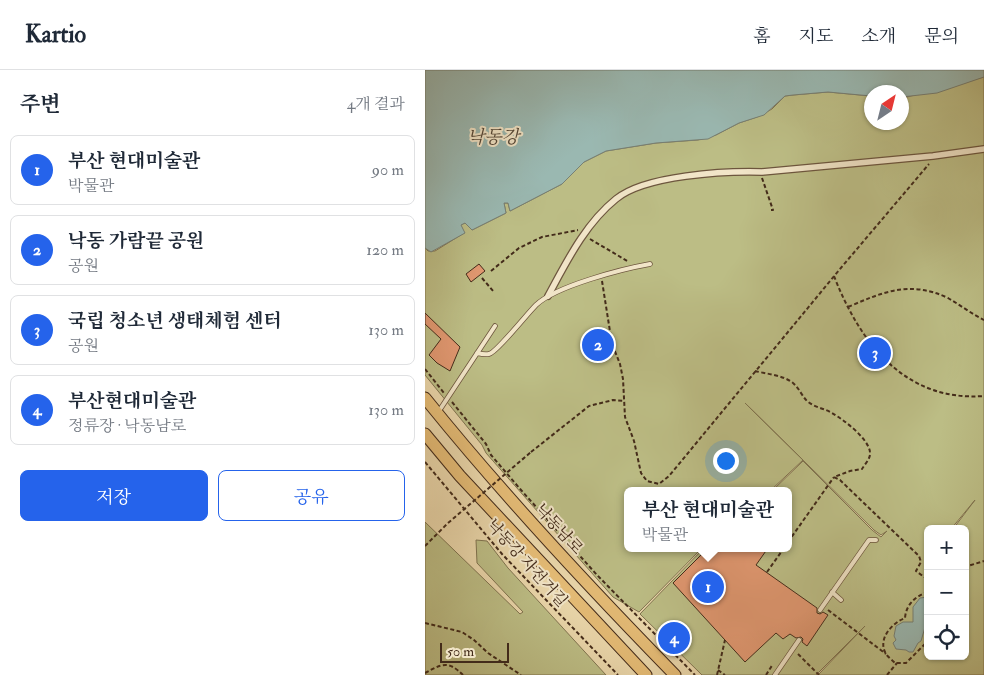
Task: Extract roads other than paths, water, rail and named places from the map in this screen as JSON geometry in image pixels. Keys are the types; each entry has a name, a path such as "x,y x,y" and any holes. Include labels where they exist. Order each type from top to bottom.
{"main road":[{"name":"낙동남로","path":"425,398 561,556 675,675"},
{"path":"425,434 460,476 646,675"}],"street":[{"path":"548,296 588,228 618,197 645,184 735,172 760,172 936,156 984,149"}],"lane":[{"path":"477,353 490,354 497,350 537,304 548,296 601,277 650,264"},
{"path":"437,413 495,326"},
{"path":"821,608 869,540 876,540"},
{"path":"832,592 841,600"},
{"path":"782,675 776,673 799,640"}],"water":[{"name":"낙동강","path":"425,70 984,70 984,77 937,93 909,96 909,85 864,85 864,95 828,92 785,96 764,115 739,123 708,139 656,143 606,151 584,162 562,184 510,211 508,203 504,203 506,213 472,230 465,223 461,225 465,233 431,252 425,248"},
{"path":"920,598 924,598 924,631 921,641 913,652 896,649 893,643 896,640 894,636 896,626 903,622 913,622 913,607"}],"place":[{"name":"낙동 가람끝 공원","path":"598,345"},
{"name":"국립 청소년 생태체험 센터","path":"875,353"},
{"name":"부산 현대미술관","path":"708,587"},
{"name":"부산현대미술관","path":"674,638"}]}
